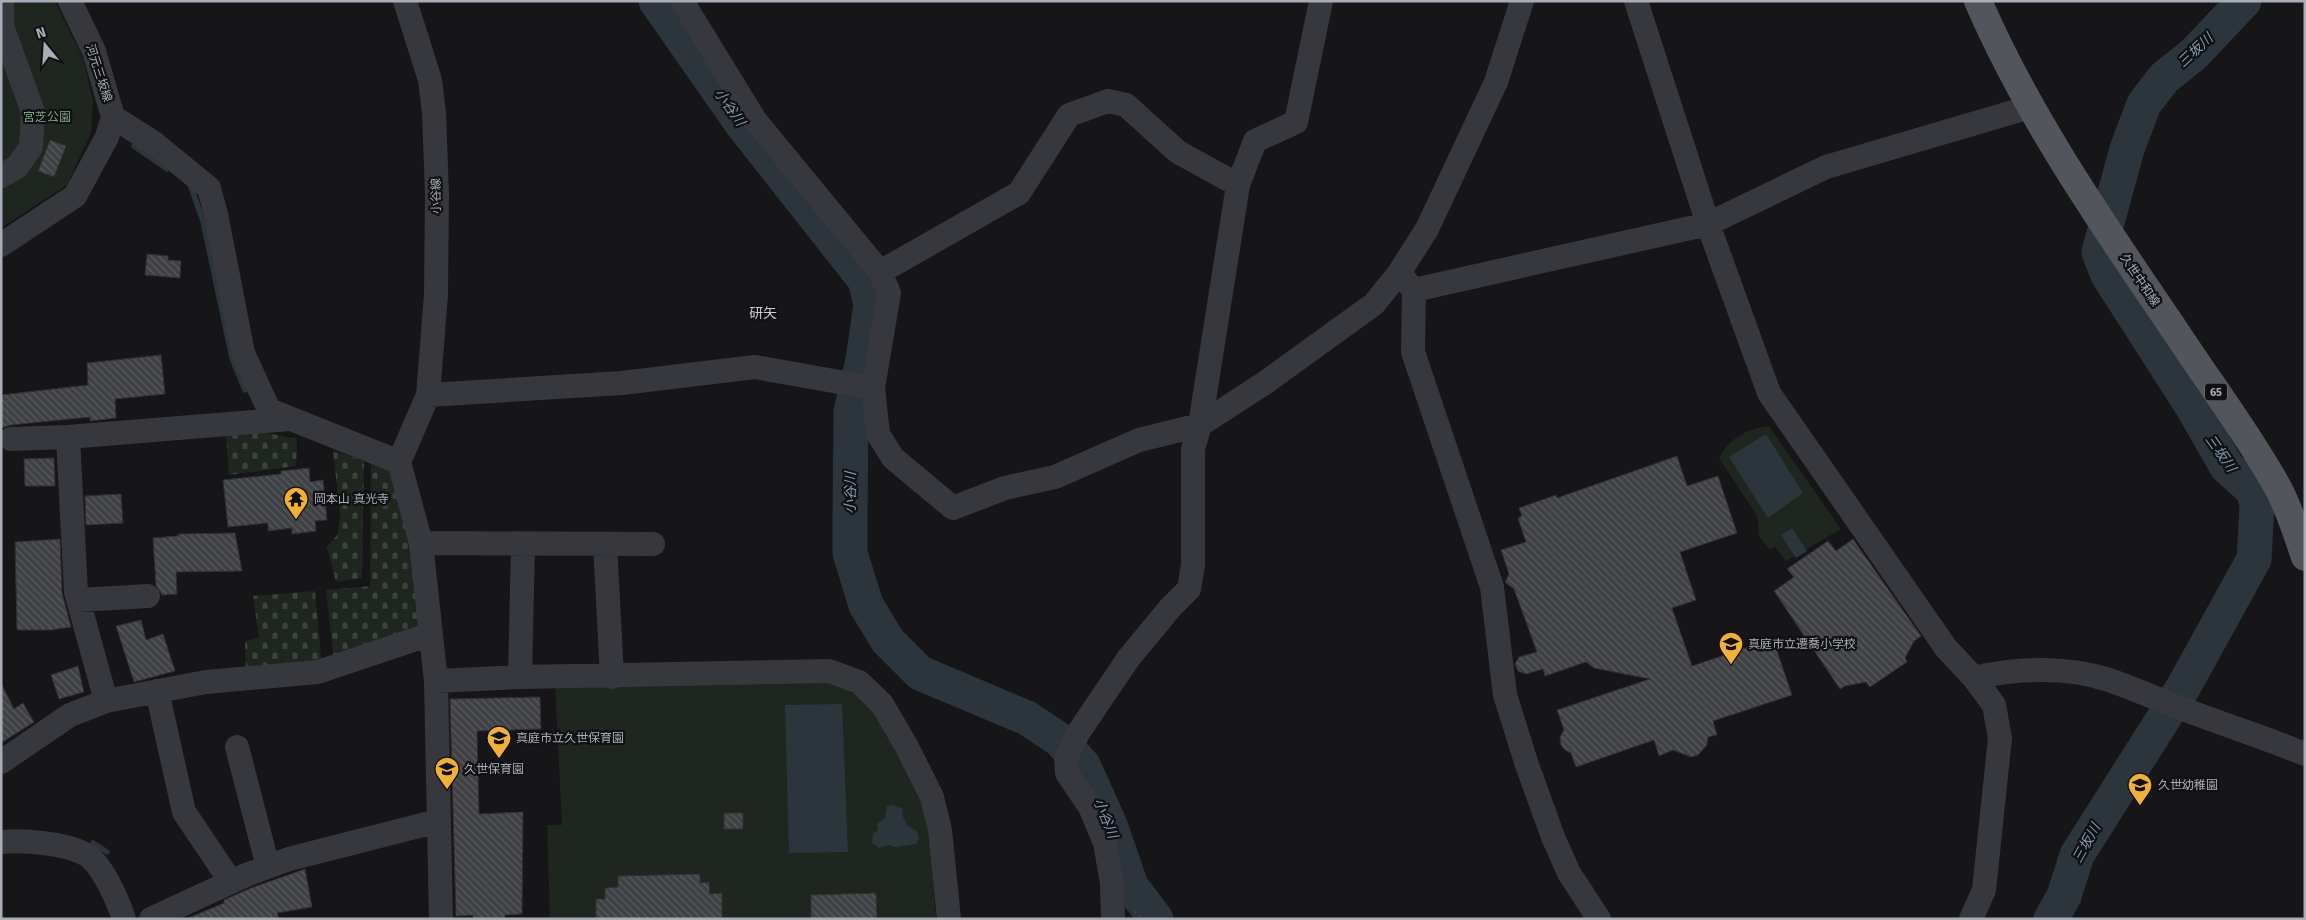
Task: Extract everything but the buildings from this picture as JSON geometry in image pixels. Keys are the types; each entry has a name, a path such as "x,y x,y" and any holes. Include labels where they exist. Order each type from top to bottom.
{"main road":[{"name":"久世中和線","path":"1978,1 1999,49 2030,107 2104,226 2245,435 2278,488 2305,557"}],"street":[{"path":"1,176 17,167 31,147 33,112 2,26 2,1"},
{"name":"河元三坂線","path":"70,1 94,51 113,117"},
{"name":"小谷線","path":"399,462 428,395 436,294 437,194 434,113 430,80 404,1"},
{"path":"682,1 754,120 880,272 889,293 873,388 878,434 892,458 953,508 1005,488 1055,477 1139,440 1200,425 1266,382 1406,282 1708,224 1826,167 2030,107"},
{"path":"1113,919 1112,883 1105,843 1090,807 1067,773 1066,758 1078,733 1128,659 1170,608 1189,589 1193,565 1193,450 1200,425 1238,186 1255,140 1296,122 1321,1"},
{"path":"1522,1 1496,82 1427,229 1406,282 1413,352 1492,587 1505,695 1527,766 1553,837 1569,873 1599,919"},
{"path":"1636,1 1708,224 1768,393 1946,648 1974,678 1994,705 2000,738 1984,890 1971,919"},
{"path":"880,272 1019,193 1069,115 1108,101 1126,105 1178,152 1238,186"},
{"path":"1,245 75,196 108,137 113,117 154,144 209,188 216,214 243,353 269,410 399,462 421,544 436,681 441,919"},
{"path":"428,395 622,383 755,367 873,388"},
{"path":"11,439 68,437 291,419"},
{"path":"68,437 76,592 106,700"},
{"path":"421,544 653,544"},
{"path":"520,677 523,544"},
{"path":"606,544 612,677"},
{"path":"78,600 148,596"},
{"path":"1,762 70,715 106,700 206,682 318,672 430,634"},
{"path":"436,681 520,677 612,677 829,671 859,682 882,704 907,746 932,798 940,830 949,919"},
{"path":"1974,678 2004,671 2064,671 2108,680 2211,720 2251,732 2305,754"},
{"path":"157,691 184,812 231,882"},
{"path":"237,747 268,867"},
{"path":"151,919 231,882 289,859 438,821"},
{"path":"1,842 15,841 62,847 85,854 98,867 120,904 124,919"}],"green space":[{"name":"宮芝公園","path":"1,1 55,1 83,58 93,100 91,133 67,185 1,228"},
{"path":"1769,426 1841,529 1786,561 1775,547 1770,550 1759,536 1757,516 1719,458 1733,440 1753,429"},
{"path":"262,432 297,439 296,466 229,475 226,435"},
{"path":"333,450 364,461 362,578 336,582 327,547 338,534 340,516"},
{"path":"371,459 395,471 403,492 421,628 334,662 326,590 370,586"},
{"path":"315,591 322,666 246,675 245,641 259,638 253,596"},
{"path":"792,678 827,683 861,696 884,724 928,809 936,919 550,919 547,825 562,825 555,684"}],"shaded area":[{"path":"1766,434 1803,493 1768,518 1729,457"},
{"path":"1792,528 1807,551 1796,558 1781,535"},
{"path":"842,704 848,852 789,853 785,705"},
{"path":"893,805 903,809 902,815 908,826 917,831 919,838 916,844 895,847 888,845 879,848 872,843 873,834 878,830 877,824 885,818 887,806"}],"waterway":[{"name":"小谷川","path":"656,1 742,124 865,280 871,304 863,360 851,412 850,553 866,605 888,641 920,673 1027,718 1060,740 1083,765 1110,825 1131,886 1156,919"},
{"name":"三坂川","path":"2051,919 2064,896 2077,855 2184,686 2254,559 2257,506 2254,491 2227,467 2192,406 2108,275 2099,252 2127,149 2144,104 2164,78 2194,54 2244,1"},
{"path":"134,146 167,169"},
{"path":"190,184 203,221 232,358 245,390"},
{"path":"93,843 107,852"}],"place":[{"name":"岡本山 真光寺","path":"296,520"},
{"name":"真庭市立遷喬小学校","path":"1731,665"},
{"name":"真庭市立久世保育園","path":"499,759"},
{"name":"久世保育園","path":"447,790"},
{"name":"久世幼稚園","path":"2140,806"}],"district":[{"name":"研矢","path":"763,313"}]}
